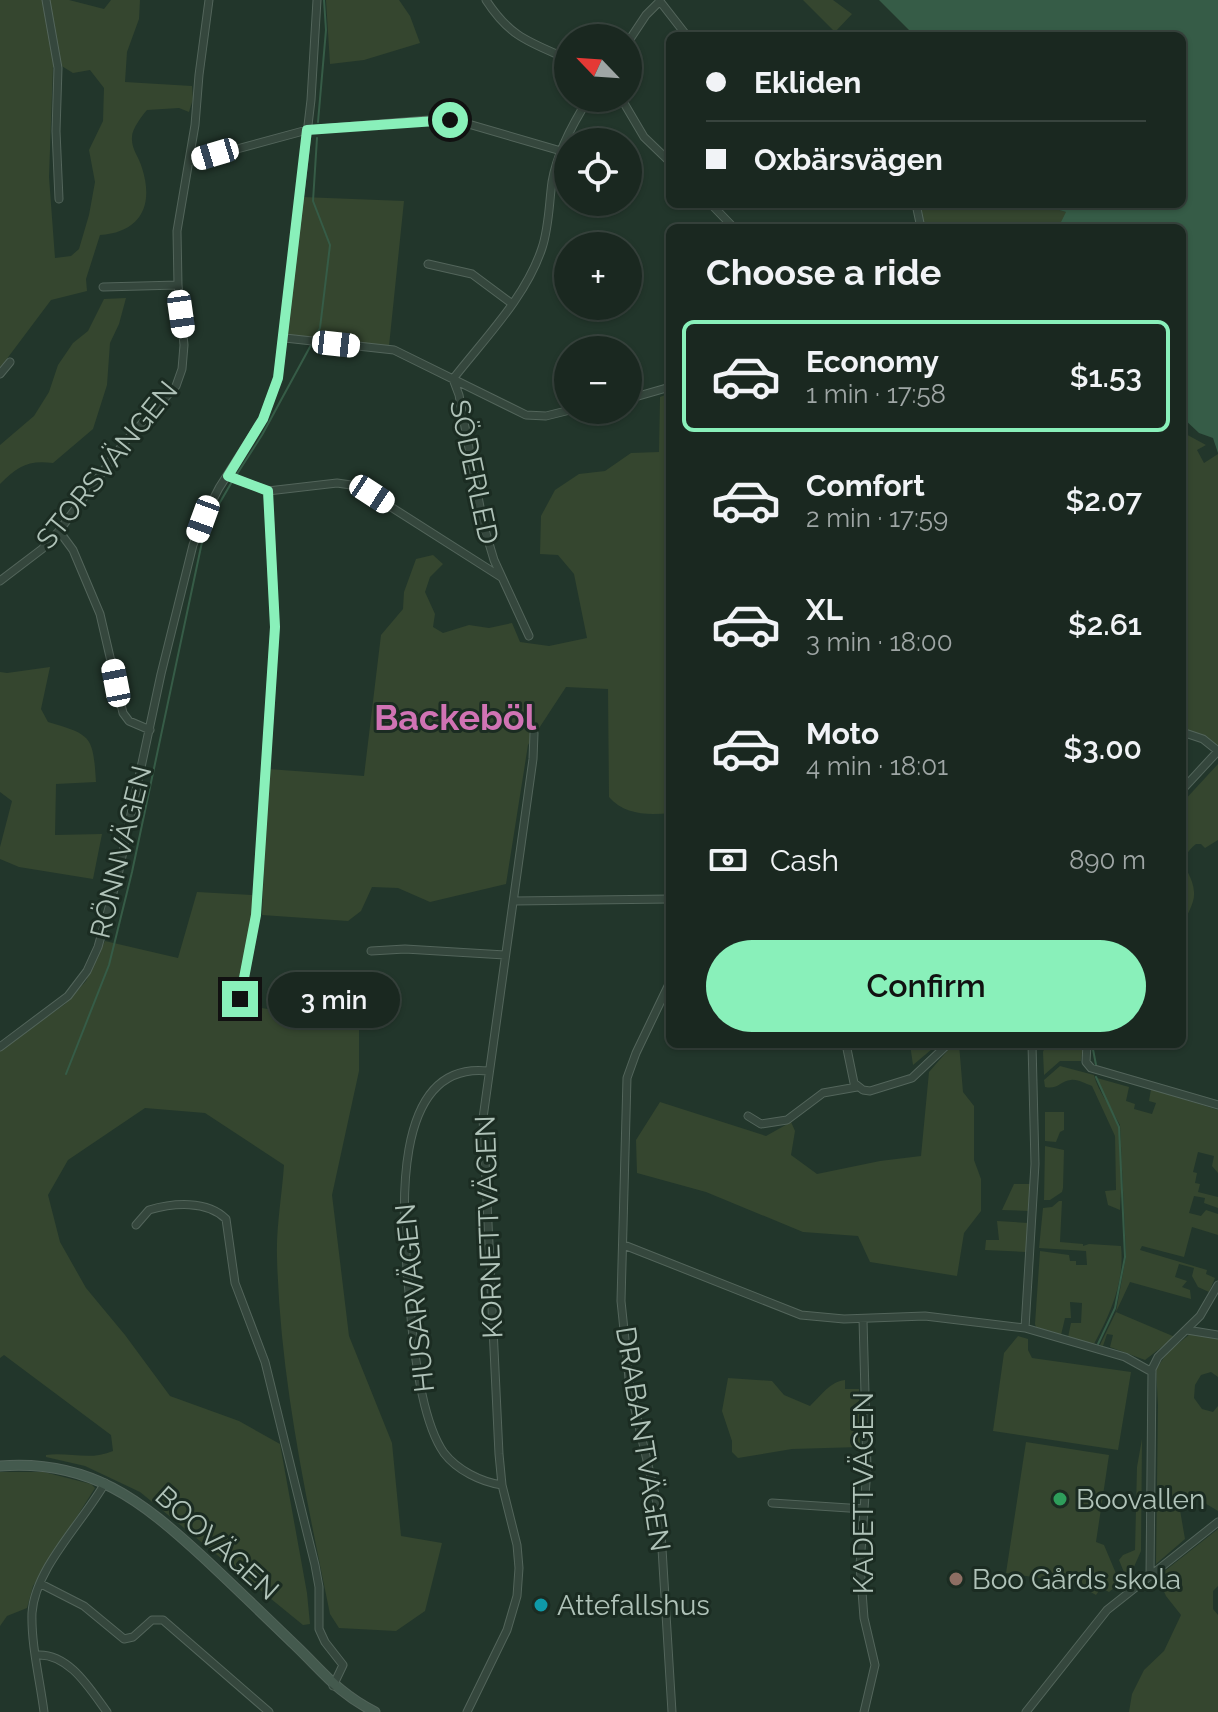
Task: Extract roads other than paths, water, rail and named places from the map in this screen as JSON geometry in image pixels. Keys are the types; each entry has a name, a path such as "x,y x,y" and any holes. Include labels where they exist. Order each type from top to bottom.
{"street":[{"path":"46,0 58,68 56,131 59,199"},
{"name":"STORSVÄNGEN","path":"0,581 42,549 59,531 124,443 176,386 180,377 183,330 177,231 189,162 209,0"},
{"name":"RÖNNVÄGEN","path":"0,1047 68,996 94,957 110,910 193,545 203,519 269,407 278,378 316,55 317,0"},
{"path":"486,0 508,29 554,53"},
{"path":"640,24 660,0 684,32"},
{"path":"629,112 644,137 666,158"},
{"path":"189,162 307,130 450,120 554,149"},
{"name":"SÖDERLED","path":"529,636 501,577 483,523 459,395 453,379 531,273 543,246 554,176"},
{"path":"715,208 730,224"},
{"path":"428,264 472,274 511,303"},
{"path":"103,287 178,285"},
{"path":"285,338 394,350 526,415 554,414"},
{"path":"0,374 10,362"},
{"path":"642,395 666,388"},
{"path":"228,476 268,491 337,483 358,486 501,577"},
{"path":"240,999 256,915 275,627 268,491"},
{"path":"59,531 73,550 100,614 123,713 133,724 150,730"},
{"name":"KORNETTVÄGEN","path":"467,1712 507,1630 517,1596 519,1568 517,1545 502,1485 493,1361 490,1229 482,1147 488,1071 514,901 534,733"},
{"path":"1186,733 1203,739 1218,751 1186,786"},
{"path":"514,901 666,899"},
{"path":"371,951 405,949 505,955"},
{"name":"DRABANTVÄGEN","path":"666,990 627,1078 621,1301 630,1388 660,1516 672,1712"},
{"path":"847,1048 851,1074 857,1087"},
{"path":"748,1116 761,1124 787,1120 823,1093 857,1087 870,1091 912,1078 944,1048"},
{"path":"1025,1328 1035,1153 1032,1048"},
{"path":"1087,1048 1086,1062 1091,1068 1218,1105"},
{"name":"HUSARVÄGEN","path":"488,1071 472,1070 451,1078 424,1105 406,1159 403,1221 416,1356 439,1445 463,1470 490,1483 502,1485"},
{"path":"136,1225 149,1210 180,1205 208,1207 226,1219 235,1283 265,1362 315,1565 319,1587 319,1629 343,1665 333,1686"},
{"path":"624,1245 791,1312 819,1318 925,1316 1025,1328 1125,1357 1152,1372"},
{"path":"1150,1576 1152,1372 1158,1357 1206,1309 1218,1285"},
{"name":"KADETTVÄGEN","path":"863,1319 867,1431 862,1587 864,1618 875,1665 864,1712"},
{"path":"1187,1330 1218,1335"},
{"name":"BOOVÄGEN","path":"0,1466 44,1466 74,1472 105,1483 143,1504 268,1618 333,1686 363,1709 375,1712"},
{"path":"44,1712 32,1612 41,1584 63,1543 105,1483"},
{"path":"772,1503 864,1509"},
{"path":"1026,1712 1096,1620 1218,1522"},
{"path":"41,1584 84,1606 121,1638 133,1637 152,1620 163,1620 269,1712"},
{"path":"37,1655 49,1655 64,1662 107,1712"}],"waterway":[{"path":"318,122 326,30 324,0"},
{"path":"314,339 320,328 330,245 313,201 317,138"},
{"path":"237,474 311,345"},
{"path":"66,1074 109,965 132,872 205,528 233,480"},
{"path":"1093,1048 1096,1065"},
{"path":"1096,1077 1119,1127 1125,1257 1115,1308 1098,1344"}],"place":[{"name":"Boovallen","path":"1060,1499"},
{"name":"Boo Gårds skola","path":"956,1579"},
{"name":"Attefallshus","path":"541,1605"}],"district":[{"name":"Backeböl","path":"455,717"}]}
